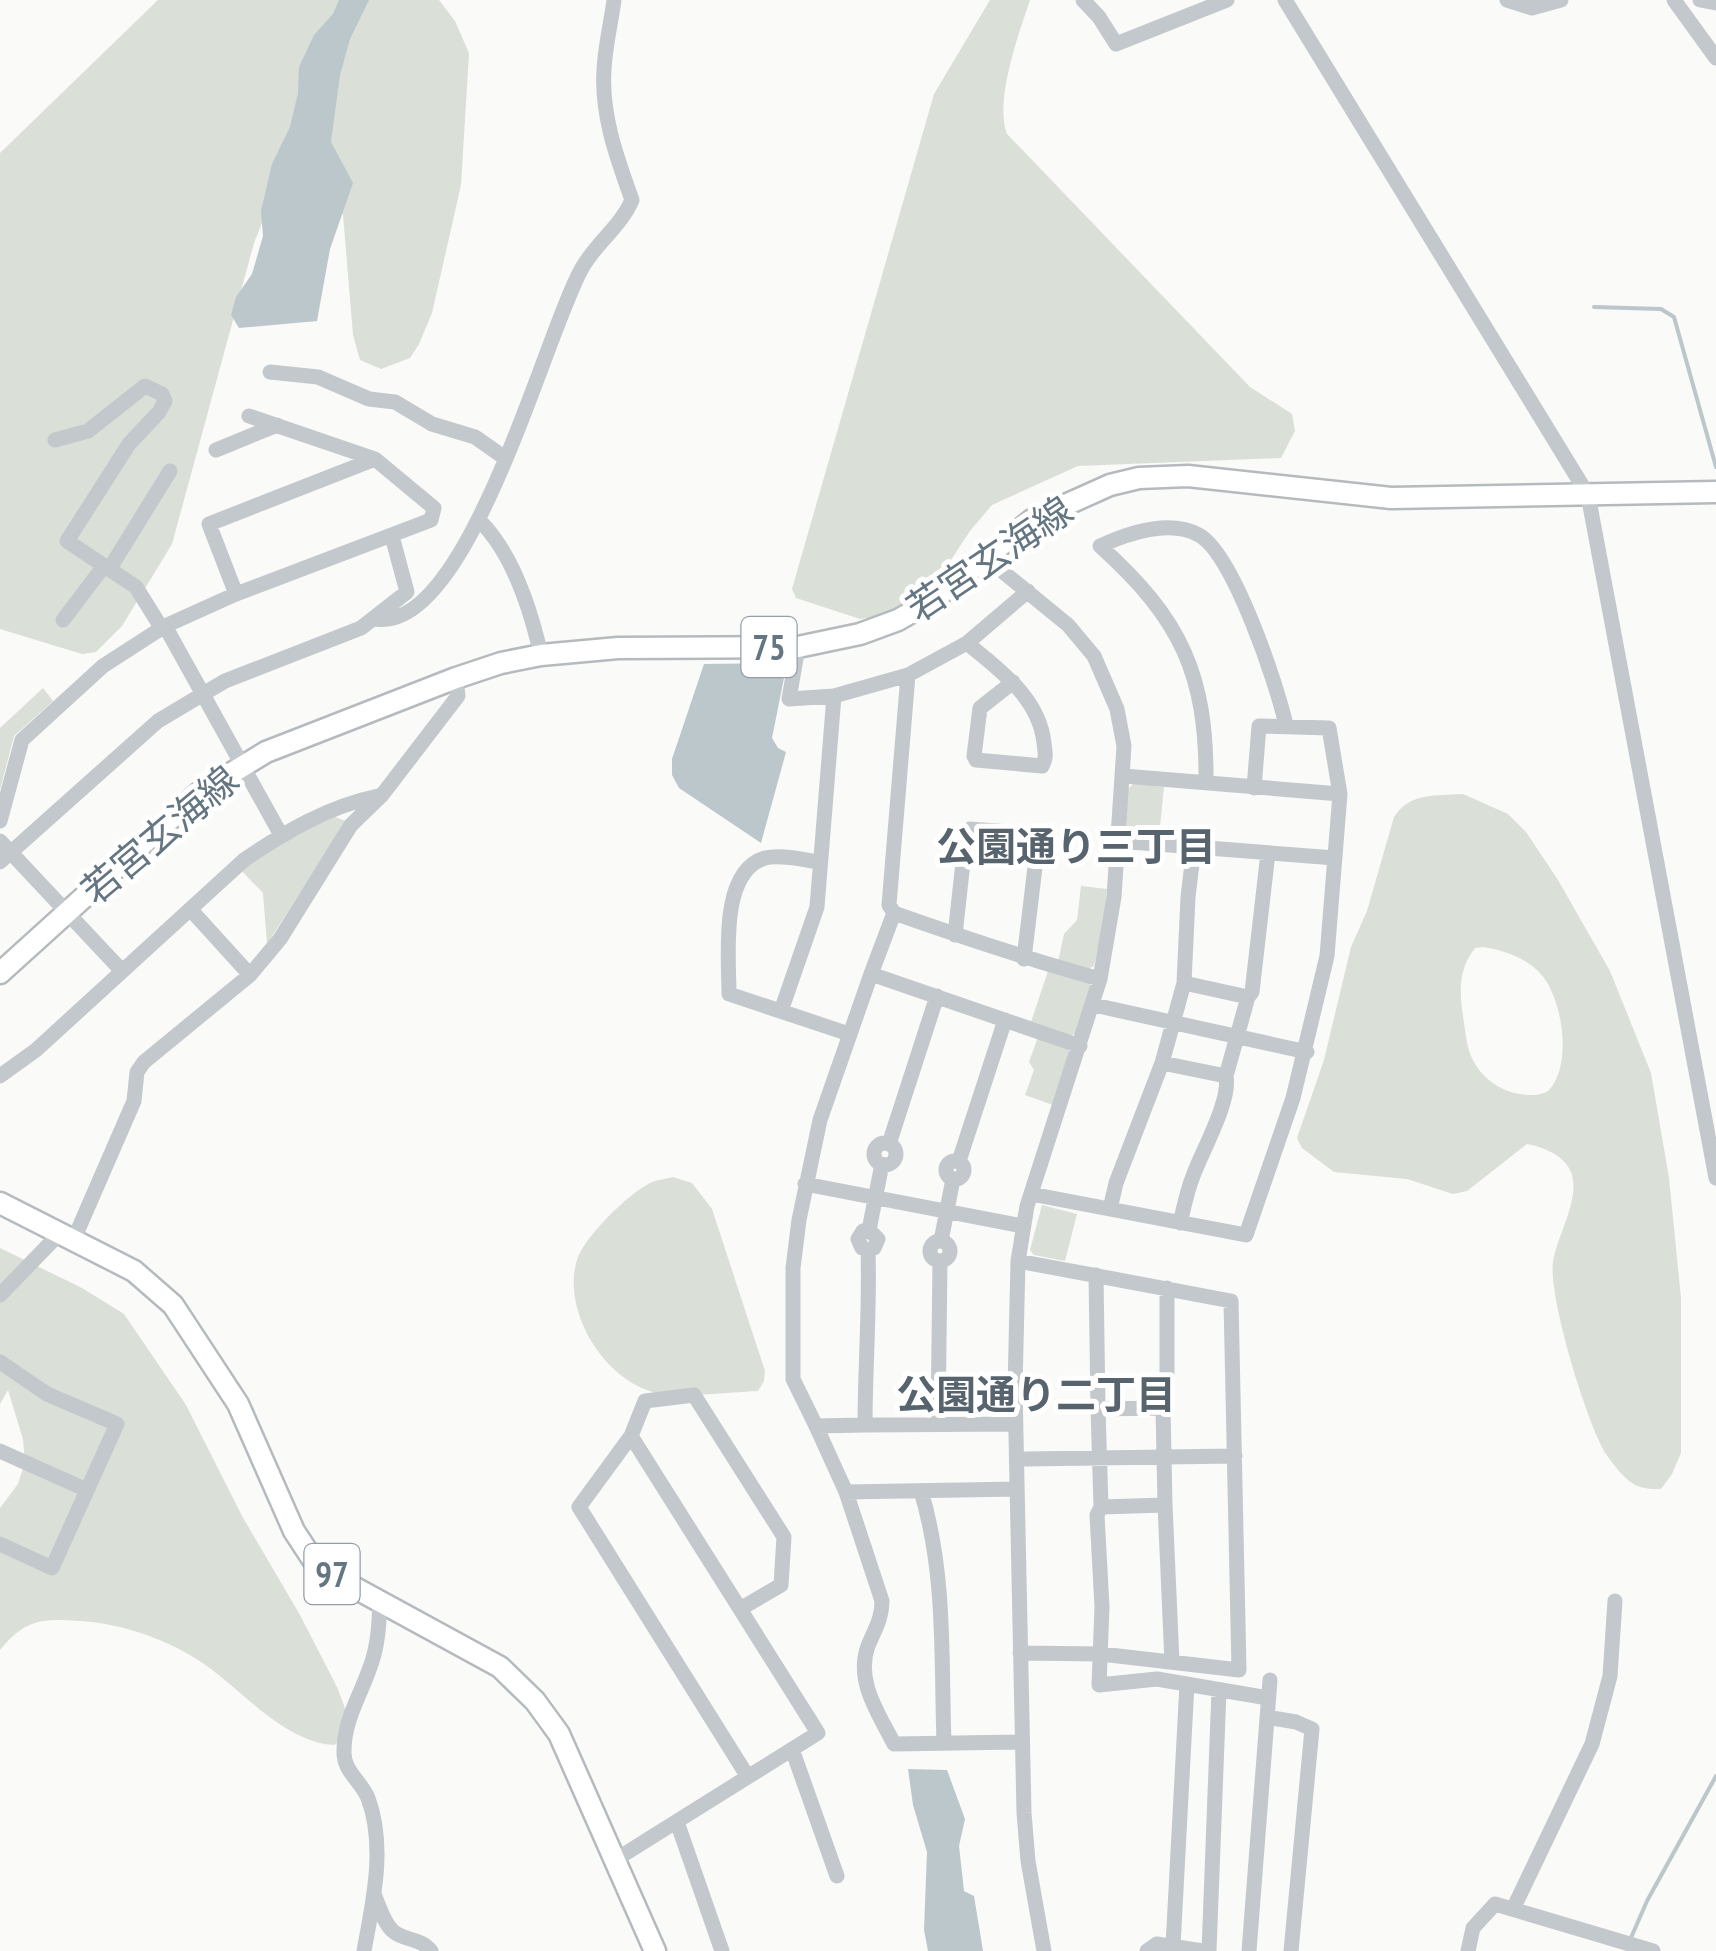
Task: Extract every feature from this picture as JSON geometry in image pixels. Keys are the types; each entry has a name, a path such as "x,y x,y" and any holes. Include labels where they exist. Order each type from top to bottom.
{"main road":[{"name":"若宮玄海線","path":"0,973 199,793 241,764 456,678 540,655 618,648 798,648 860,634 898,620 958,582 1032,520 1110,485 1162,475 1391,498 1716,492"},
{"name":"97","path":"0,1202 134,1270 173,1304 238,1404 303,1547 324,1569 486,1658 522,1686 559,1734 654,1951"}],"street":[{"path":"376,619 388,621 442,583 480,521 582,266 626,214 632,200 615,153 606,107 604,70 614,0"},
{"path":"1083,0 1099,16 1116,44 1227,0"},
{"path":"1174,0 1181,18"},
{"path":"1285,0 1588,494 1716,1178"},
{"path":"1506,0 1532,8 1561,0"},
{"path":"1674,0 1716,58"},
{"path":"1700,0 1716,4"},
{"path":"270,372 318,377 370,399 395,402 432,424 475,437 505,458"},
{"path":"55,440 88,431 145,386 162,394 165,401 160,412 129,444 67,541 136,586 159,624 165,626 281,835"},
{"path":"0,821 22,740 104,666 165,626 236,594 431,520 434,508 375,459 249,416"},
{"path":"216,450 277,425"},
{"path":"236,594 209,524 375,459"},
{"path":"63,620 107,567 170,470"},
{"path":"480,521 513,574 534,624 540,655"},
{"path":"1206,783 1202,702 1180,641 1150,594 1100,546 1138,533 1176,528 1198,534 1210,543 1220,557 1277,686 1286,726"},
{"path":"122,970 4,852 130,743 201,694 376,619 407,592 392,536"},
{"path":"986,558 1068,625 1103,673 1121,728 1124,776 1111,916 1100,979 1022,1226 1014,1312 1022,1742 1028,1861 1044,1951"},
{"path":"798,648 789,699 834,696 908,675 967,643 1028,591"},
{"path":"967,643 1013,682 1030,702 1043,734 1046,759 1042,766 976,760 974,756 980,708 1013,682"},
{"path":"908,675 889,904 894,913 1024,959 1100,979"},
{"path":"0,1296 68,1236 134,1100 137,1072 160,1048 250,975 280,939 351,825 382,795 458,696 456,678"},
{"path":"780,1011 817,907 834,696"},
{"path":"1031,1194 1246,1235 1307,1052 1327,956 1340,794 1329,728 1259,726 1254,788"},
{"path":"1124,776 1340,794"},
{"path":"0,1076 36,1050 244,860 281,835 359,800 382,795"},
{"path":"956,935 966,835 970,829 1036,834 1035,881 1024,959"},
{"path":"1118,842 1335,858"},
{"path":"1110,1209 1175,1022 1184,983 1194,848"},
{"path":"1180,1223 1191,1181 1228,1083 1226,1076 1252,992 1268,853"},
{"path":"820,862 763,858 751,866 731,901 728,917 730,994 850,1034"},
{"path":"191,910 250,975"},
{"path":"894,913 820,1120 804,1184 793,1268 793,1379 846,1492 882,1601 882,1615 864,1660 868,1691 894,1744 1022,1742"},
{"path":"871,974 1080,1046"},
{"path":"1184,983 1248,996"},
{"path":"866,1425 868,1250 874,1248 878,1239 869,1230 882,1164 875,1158 876,1149 889,1144 937,996"},
{"path":"1094,1005 1307,1052"},
{"path":"938,1424 940,1260 948,1256 949,1250 940,1241 953,1179 946,1173 946,1166 953,1160 959,1161 1005,1020"},
{"path":"1162,1062 1226,1076"},
{"path":"804,1184 1022,1226"},
{"path":"1018,1261 1232,1301 1239,1670 1101,1654 1020,1653"},
{"path":"1096,1275 1101,1508 1097,1515 1097,1556 1102,1608 1099,1685 1156,1679 1268,1698"},
{"path":"1167,1288 1167,1401 1162,1408 1172,1662"},
{"path":"0,1362 47,1394 117,1424 52,1568 0,1544"},
{"path":"740,1610 781,1585 784,1538 694,1395 644,1401 630,1436 578,1507 748,1777"},
{"path":"1098,1409 1162,1408"},
{"path":"816,1426 1016,1424"},
{"path":"614,1860 818,1733 630,1436"},
{"path":"0,1451 87,1490"},
{"path":"1026,1459 1234,1456"},
{"path":"846,1492 1017,1490"},
{"path":"921,1492 937,1553 942,1598 944,1743"},
{"path":"1101,1508 1165,1505"},
{"path":"1513,1909 1592,1744 1610,1676 1615,1601"},
{"path":"364,1951 374,1894 376,1840 367,1794 354,1781 343,1758 344,1732 370,1668 378,1638 380,1602"},
{"path":"1249,1951 1270,1680"},
{"path":"1173,1946 1188,1684"},
{"path":"1147,1951 1157,1944 1206,1951 1219,1690"},
{"path":"1267,1717 1312,1728 1292,1951"},
{"path":"792,1750 837,1876"},
{"path":"677,1822 722,1951"},
{"path":"374,1894 390,1928 396,1934 421,1941 431,1951"},
{"path":"1468,1951 1473,1928 1495,1904 1653,1951"}],"shaded area":[{"path":"158,0 439,0 455,21 469,53 461,185 432,313 419,344 410,358 381,369 360,360 353,335 343,215 337,209 269,205 254,243 172,544 122,626 96,652 82,654 0,629 0,153"},
{"path":"339,0 369,0 350,39 340,75 331,142 353,183 330,249 317,321 239,328 231,315 236,297 252,274 263,236 261,211 272,164 290,127 299,67 314,35 333,14"},
{"path":"990,0 1030,0 1006,86 1007,134 1250,387 1292,414 1295,431 1281,458 1078,466 992,505 931,590 889,615 860,619 796,598 792,589 934,94"},
{"path":"787,663 772,738 786,752 761,843 679,788 672,775 672,759 704,664"},
{"path":"43,688 53,701 14,736 0,790 0,728"},
{"path":"1134,783 1164,787 1159,837 1131,836 1125,828 1128,789"},
{"path":"1463,794 1508,814 1526,832 1610,971 1651,1073 1669,1178 1681,1298 1681,1453 1661,1489 1632,1483 1606,1454 1570,1360 1556,1302 1553,1262 1573,1183 1571,1172 1558,1156 1527,1144 1467,1191 1453,1194 1407,1179 1334,1172 1302,1148 1297,1138 1324,1060 1351,947 1367,911 1394,817 1416,799","holes":["1475,948 1513,955 1533,967 1554,996 1563,1046 1557,1077 1543,1094 1505,1090 1486,1078 1468,1049 1461,980"]},
{"path":"335,817 346,821 267,944 263,893 240,869 290,835"},
{"path":"1081,886 1107,889 1103,929 1094,966 1088,969 1058,962 1064,934 1077,920"},
{"path":"1048,971 1087,980 1091,986 1078,1032 1071,1036 1031,1022"},
{"path":"1038,1037 1068,1048 1070,1053 1053,1105 1025,1095 1034,1070 1029,1062"},
{"path":"673,1177 692,1183 712,1209 765,1371 758,1391 678,1395 638,1386 605,1360 582,1322 574,1280 581,1251 597,1228 630,1196 650,1183"},
{"path":"1042,1205 1077,1214 1065,1261 1034,1255 1030,1250"},
{"path":"0,1248 82,1288 124,1314 186,1405 242,1516 337,1687 349,1719 343,1738 334,1745 300,1736 284,1727 197,1659 132,1630 98,1623 45,1621 26,1626 0,1650 0,1508 18,1484 25,1462 23,1439 8,1390 0,1404"},
{"path":"908,1769 947,1770 965,1819 959,1846 964,1891 974,1896 983,1951 928,1951 924,1930 927,1852 913,1805"}],"waterway":[{"path":"1594,307 1661,309 1674,317 1716,467"},
{"path":"1630,1940 1647,1901 1716,1776"}],"district":[{"name":"公園通り三丁目","path":"1076,846"},
{"name":"公園通り二丁目","path":"1036,1394"}]}
